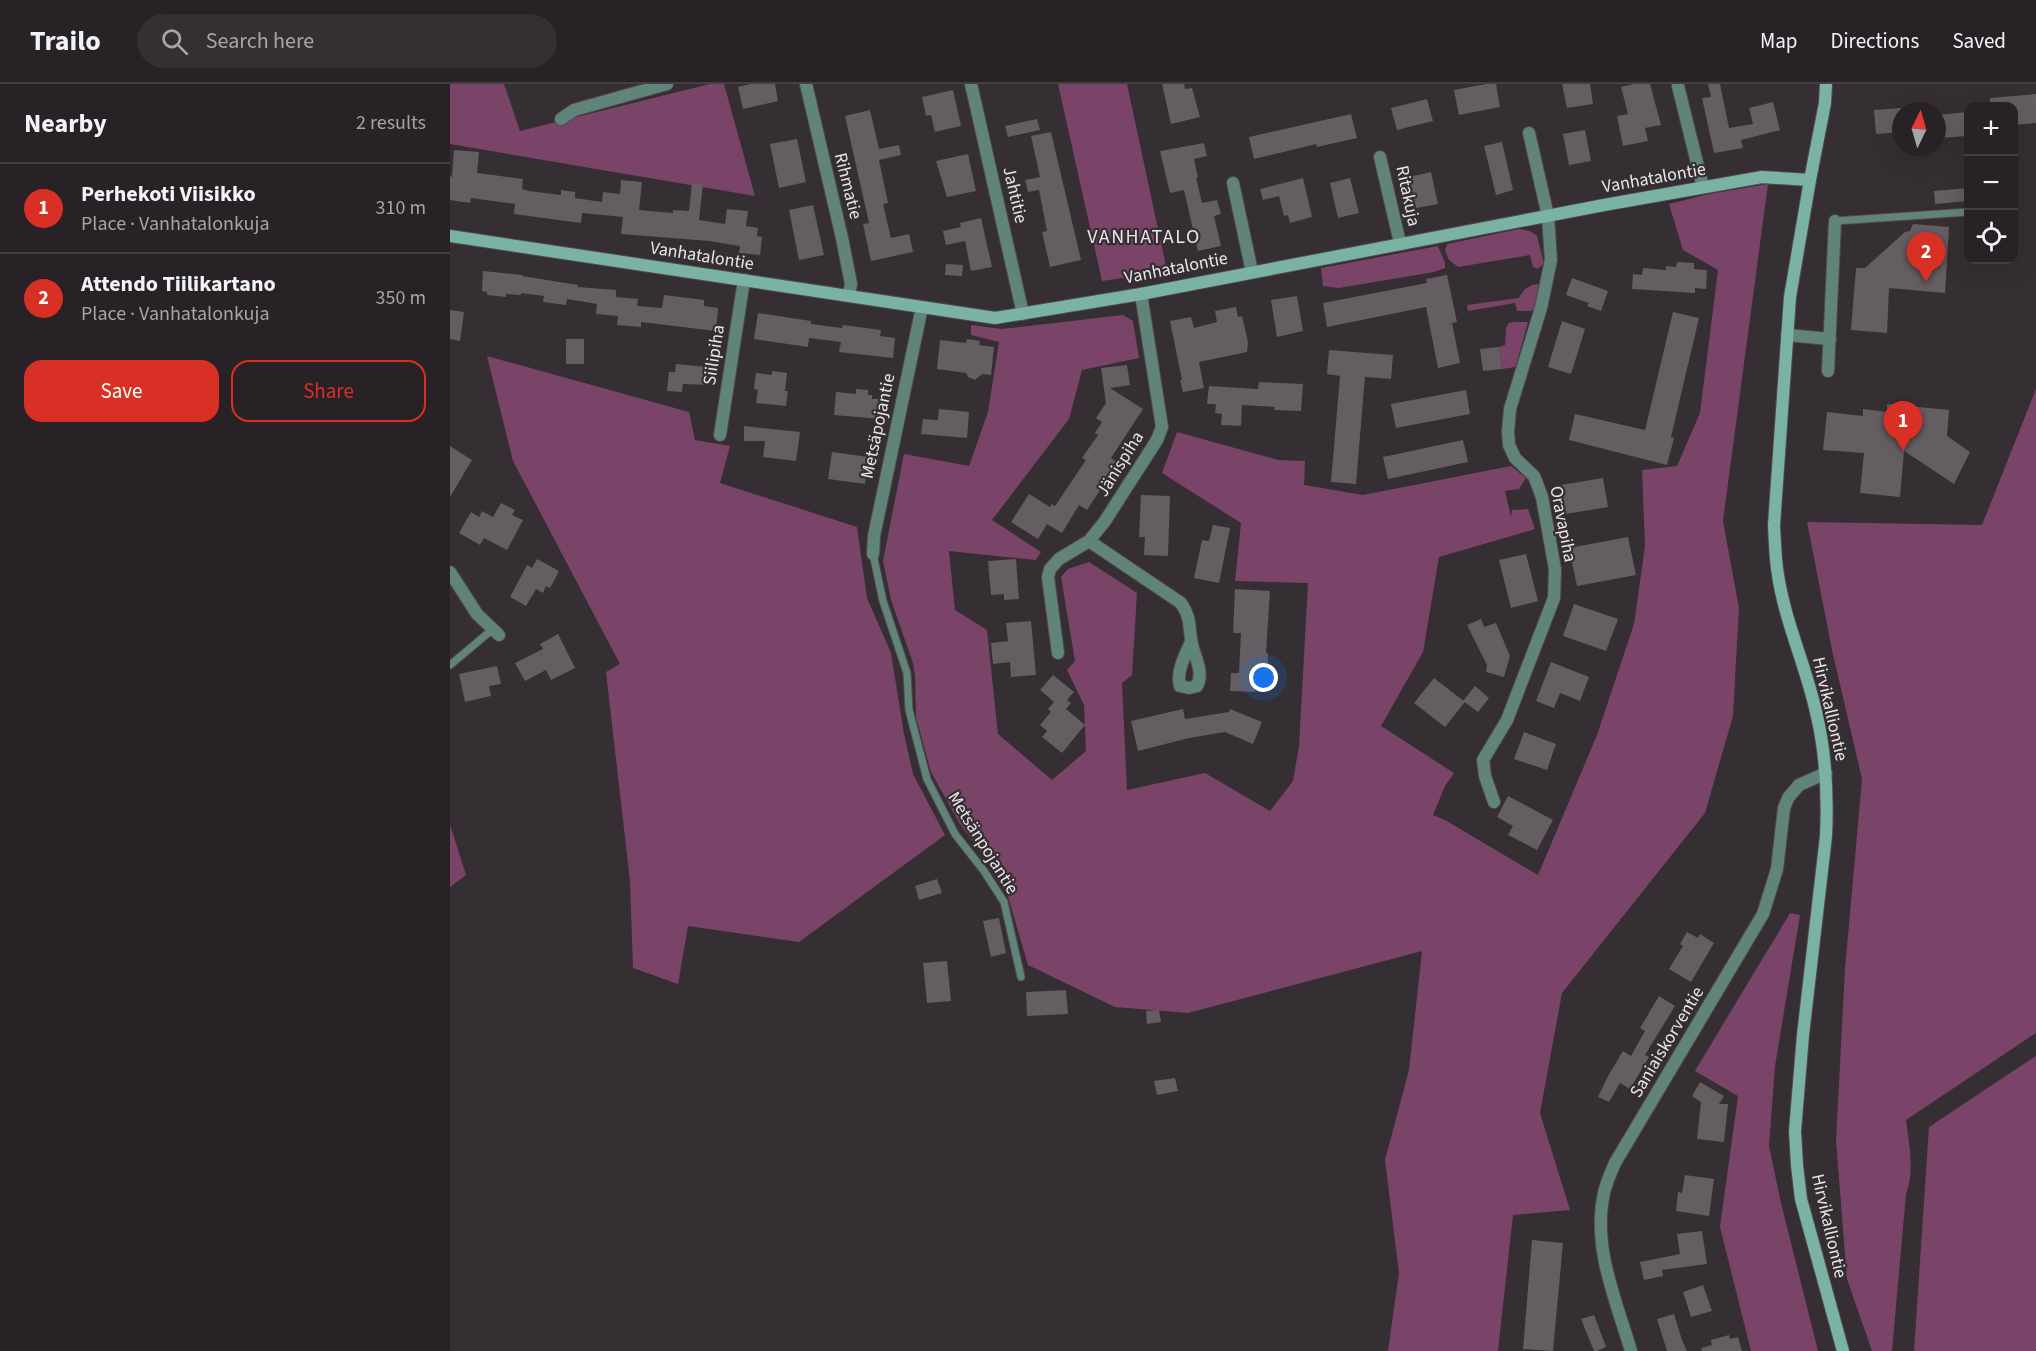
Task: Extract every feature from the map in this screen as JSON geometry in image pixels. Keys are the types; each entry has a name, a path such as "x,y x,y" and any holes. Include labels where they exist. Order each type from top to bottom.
{"street":[{"path":"561,119 574,110 667,84"},
{"name":"Rihmatie","path":"806,84 842,238 851,284 849,296"},
{"name":"Jahtitie","path":"971,84 1023,314"},
{"path":"1810,180 1825,103 1826,84"},
{"path":"1678,86 1703,187"},
{"name":"Oravapiha","path":"1494,802 1485,776 1483,760 1507,720 1554,598 1555,569 1542,497 1534,476 1515,458 1509,445 1508,432 1510,409 1541,308 1551,260 1548,216 1529,133"},
{"name":"Ritakuja","path":"1380,157 1400,243"},
{"name":"Vanhatalontie","path":"450,236 995,318 1141,294 1400,243 1762,177 1810,180"},
{"name":"Hirvikalliontie","path":"1810,180 1790,297 1774,525 1775,552 1783,599 1816,711 1826,773 1826,836 1803,1035 1796,1142 1801,1198 1843,1351"},
{"path":"1233,183 1252,272"},
{"path":"1828,371 1835,221"},
{"name":"Siilipiha","path":"720,435 744,280"},
{"name":"Jänispiha","path":"1058,653 1048,577 1050,568 1059,559 1089,541 1112,511 1157,440 1162,427 1141,294"},
{"name":"Metsäpojantie","path":"873,554 874,536 922,307"},
{"path":"1787,335 1830,339"},
{"path":"1089,541 1181,603 1189,619 1191,642"},
{"path":"450,572 477,614 496,632"},
{"name":"Saniaiskorventie","path":"1631,1351 1603,1253 1600,1223 1604,1191 1615,1163 1763,914 1777,869 1784,808 1788,798 1799,785 1826,773"}],"lane":[{"path":"1835,221 1964,212"},
{"name":"Metsänpojantie","path":"873,554 883,601 907,673 909,710 927,779 955,834 984,871 1004,902 1021,976"},
{"path":"450,665 496,632"}],"shaded area":[{"path":"450,84 504,84 520,131 710,84 724,84 755,196 450,144"},
{"path":"1058,84 1127,84 1167,271 1102,281"},
{"path":"1768,184 1723,521 1739,608 1733,716 1705,813 1562,993 1540,1113 1570,1210 1513,1215 1498,1351 1388,1351 1399,1273 1385,1160 1409,1070 1422,951 1188,1013 1115,1007 1028,965 1004,883 960,824 931,772 916,717 913,663 891,600 883,561 904,454 969,466 988,412 999,342 971,335 971,325 1002,329 1123,315 1133,321 1139,358 1082,370 1069,419 992,520 1041,552 1036,560 949,551 955,610 987,630 998,734 1052,780 1086,751 1084,705 1067,670 1075,661 1061,577 1068,569 1089,562 1137,593 1132,675 1122,683 1127,790 1205,773 1270,811 1293,781 1299,746 1308,583 1235,581 1241,523 1162,473 1177,432 1278,460 1305,461 1304,485 1363,495 1511,466 1526,478 1519,489 1505,491 1511,517 1512,510 1528,509 1535,529 1439,557 1423,652 1381,726 1454,773 1445,786 1433,815 1538,875 1597,735 1634,624 1645,546 1642,470 1677,466 1700,413 1718,270 1683,250 1669,204 1709,194"},
{"path":"1519,229 1530,231 1537,236 1544,263 1538,269 1533,267 1530,255 1458,267 1449,260 1445,250 1447,244"},
{"path":"1438,246 1445,268 1434,272 1339,288 1323,286 1321,268"},
{"path":"1539,284 1534,309 1531,311 1517,311 1515,303 1468,311 1467,305 1519,298 1527,288"},
{"path":"1528,322 1515,367 1502,369 1499,347 1505,345 1506,328 1509,323"},
{"path":"487,356 689,412 695,440 730,446 720,483 857,527 867,598 891,653 913,774 945,835 799,942 688,926 678,984 633,968 630,881 606,672 620,664 513,461"},
{"path":"2036,389 2036,1033 1906,1120 1910,1176 1906,1194 1892,1351 1872,1351 1847,1279 1836,1141 1845,969 1862,779 1832,650 1807,522 1982,525"},
{"path":"450,825 466,875 450,887"},
{"path":"1790,913 1800,915 1775,1066 1769,1146 1818,1351 1751,1351 1720,1227 1738,1096 1695,1071"},
{"path":"2036,1056 2036,1351 1914,1351 1929,1127"}],"building":[{"path":"750,84 775,84 778,101 743,109 738,87"},
{"path":"1162,84 1184,84 1185,89 1192,88 1200,117 1171,124"},
{"path":"1496,84 1500,107 1459,115 1454,90"},
{"path":"1562,84 1590,84 1593,104 1567,108"},
{"path":"1650,84 1661,125 1645,128 1648,141 1623,146 1617,116 1628,114 1621,87"},
{"path":"1708,84 1720,84 1729,128 1753,124 1749,108 1773,102 1780,130 1741,140 1743,148 1714,153 1702,98 1711,97"},
{"path":"953,90 961,126 935,132 931,115 926,116 922,97"},
{"path":"2036,94 2036,123 2018,125 2018,102 1990,102 1990,98"},
{"path":"1427,99 1433,121 1397,130 1391,108"},
{"path":"1892,109 1892,133 1876,134 1874,110"},
{"path":"870,110 879,149 899,145 901,155 879,160 888,203 883,204 891,238 909,234 913,252 871,261 863,224 869,223 845,116"},
{"path":"1964,112 1964,136 1946,137 1946,114"},
{"path":"1351,114 1357,138 1317,147 1316,144 1254,159 1249,137"},
{"path":"1037,119 1040,130 1008,137 1005,126"},
{"path":"1585,130 1591,161 1569,165 1563,134"},
{"path":"1051,132 1081,260 1050,267 1042,232 1047,231 1039,190 1028,192 1025,180 1040,177 1031,136"},
{"path":"797,139 806,182 779,188 770,144"},
{"path":"1502,142 1513,190 1496,195 1484,146"},
{"path":"1204,143 1207,156 1194,159 1198,178 1196,178 1202,203 1217,200 1221,214 1214,216 1221,246 1198,251 1184,190 1170,193 1160,151"},
{"path":"454,150 479,152 477,173 523,179 522,189 529,191 561,195 561,190 575,192 575,198 602,202 603,192 620,194 621,180 642,182 639,210 673,213 673,210 689,211 692,183 703,184 699,220 725,224 727,209 748,211 746,226 758,228 757,236 762,237 760,255 739,253 740,246 709,241 621,234 623,217 582,213 581,223 514,214 515,204 471,198 470,203 450,200 450,176 452,177"},
{"path":"968,154 976,191 947,197 936,161"},
{"path":"1431,172 1438,204 1416,208 1409,177"},
{"path":"1303,178 1312,217 1290,223 1288,215 1284,216 1279,196 1263,200 1260,189"},
{"path":"1350,178 1359,213 1338,218 1330,183"},
{"path":"1964,188 1964,201 1935,204 1934,191"},
{"path":"813,205 824,255 799,260 789,210"},
{"path":"981,218 992,267 971,271 965,241 946,245 943,231 961,227 960,223"},
{"path":"1913,224 1949,227 1945,293 1889,288 1887,333 1851,330 1856,268 1865,268 1905,232 1910,231"},
{"path":"1677,262 1694,263 1694,269 1707,270 1706,289 1695,288 1695,293 1632,289 1633,274 1642,275 1643,268 1666,270 1666,266 1676,267"},
{"path":"946,264 963,265 962,276 945,275"},
{"path":"483,271 522,275 578,285 578,287 616,290 616,297 638,299 637,306 662,308 664,295 704,300 704,306 718,308 716,331 641,322 641,327 617,325 618,316 596,314 597,304 567,299 566,305 543,302 544,296 521,293 521,295 506,294 506,297 487,295 487,292 482,291"},
{"path":"1447,275 1457,322 1452,323 1460,363 1438,368 1426,307 1327,327 1323,303 1427,283 1426,279"},
{"path":"1572,278 1608,291 1601,311 1587,306 1589,303 1566,295"},
{"path":"1297,296 1303,331 1277,337 1271,300"},
{"path":"1236,307 1238,317 1242,316 1248,342 1247,352 1199,362 1204,388 1183,392 1170,321 1191,317 1194,328 1217,322 1215,311"},
{"path":"450,310 464,312 460,341 450,339"},
{"path":"1673,312 1699,318 1671,437 1674,438 1667,465 1569,440 1575,414 1645,430"},
{"path":"758,313 811,321 811,324 881,330 880,336 895,338 893,358 839,352 841,342 809,338 808,347 754,339"},
{"path":"1562,321 1585,329 1571,374 1548,367"},
{"path":"566,339 584,339 584,364 566,364"},
{"path":"967,339 980,341 979,345 994,347 991,375 982,374 975,380 968,377 966,373 937,369 940,340 966,343"},
{"path":"1499,347 1502,369 1483,371 1480,349"},
{"path":"1329,350 1393,355 1391,379 1365,376 1356,484 1331,482 1340,376 1327,374"},
{"path":"676,364 708,367 707,385 683,384 682,392 667,391 669,372 675,372"},
{"path":"1127,365 1130,385 1110,388 1143,409 1111,458 1118,463 1087,510 1079,505 1062,533 1047,524 1038,539 1011,522 1029,494 1050,507 1052,504 1055,506 1086,460 1082,458 1098,435 1095,433 1102,422 1096,418 1106,403 1101,368"},
{"path":"772,371 787,373 786,406 756,403 758,390 754,389 756,373 772,375"},
{"path":"1259,382 1303,384 1301,411 1242,405 1241,426 1221,425 1222,414 1215,413 1216,404 1207,404 1209,386 1258,389"},
{"path":"856,389 868,390 868,395 872,395 872,399 883,399 881,419 834,415 836,392 856,394"},
{"path":"1466,390 1470,414 1396,428 1391,404"},
{"path":"1887,404 1949,410 1947,436 1970,452 1954,484 1904,451 1900,497 1860,493 1864,453 1823,450 1827,412 1863,416 1863,409 1887,412"},
{"path":"939,409 969,412 967,438 921,434 923,419 938,420"},
{"path":"744,426 800,432 796,461 763,457 765,441 744,441"},
{"path":"1463,440 1468,462 1388,479 1383,457"},
{"path":"450,446 472,460 450,497"},
{"path":"832,452 869,457 865,484 828,479"},
{"path":"1603,478 1608,507 1566,514 1561,485"},
{"path":"1141,495 1170,496 1168,556 1144,555 1145,537 1139,537"},
{"path":"501,503 515,510 512,515 523,520 507,550 484,538 480,545 459,533 471,512 479,517 482,511 493,517"},
{"path":"1213,525 1230,528 1219,583 1194,578 1202,540 1209,541"},
{"path":"1628,537 1636,575 1577,586 1569,548"},
{"path":"1526,554 1538,601 1511,608 1499,560"},
{"path":"537,559 559,571 550,588 546,586 543,593 536,589 526,606 510,597 527,565 532,568"},
{"path":"1016,559 1019,599 1004,600 1004,594 991,595 988,561"},
{"path":"1235,589 1270,591 1266,653 1268,653 1267,683 1255,682 1255,692 1230,691 1231,673 1239,673 1241,633 1233,633"},
{"path":"1574,604 1618,619 1606,651 1563,636"},
{"path":"1481,619 1484,627 1496,623 1510,656 1504,677 1486,672 1487,665 1467,625"},
{"path":"1031,621 1036,675 1011,677 1010,662 993,664 991,643 1008,641 1006,623"},
{"path":"558,634 575,668 551,680 546,670 525,681 515,663 543,649 540,644"},
{"path":"1551,662 1589,677 1580,701 1560,693 1554,708 1536,701"},
{"path":"497,666 501,684 489,686 491,696 465,702 459,674"},
{"path":"1053,675 1074,692 1067,700 1071,703 1066,709 1085,725 1062,753 1042,737 1047,731 1040,725 1051,712 1048,709 1054,702 1040,690"},
{"path":"1434,678 1465,702 1445,727 1414,703"},
{"path":"1475,686 1489,698 1478,712 1463,701"},
{"path":"1183,709 1185,719 1229,712 1230,709 1262,722 1253,744 1225,732 1189,738 1138,751 1131,721"},
{"path":"1524,732 1556,744 1547,770 1514,759"},
{"path":"1508,796 1553,820 1537,850 1508,835 1513,826 1497,817"},
{"path":"937,879 942,893 919,900 915,886"},
{"path":"999,918 1006,953 991,957 983,921"},
{"path":"1687,932 1698,938 1700,934 1714,943 1691,982 1669,969 1683,946 1680,944"},
{"path":"947,961 951,1001 927,1003 923,963"},
{"path":"1066,990 1068,1014 1027,1016 1026,992"},
{"path":"1659,996 1675,1006 1645,1055 1649,1057 1630,1089 1620,1083 1609,1102 1598,1097 1623,1051 1631,1056 1645,1031 1640,1028"},
{"path":"1159,1010 1161,1022 1147,1024 1146,1011"},
{"path":"1175,1078 1178,1091 1157,1095 1154,1081"},
{"path":"1700,1082 1724,1096 1719,1104 1728,1104 1724,1142 1697,1139 1701,1102 1692,1096"},
{"path":"1685,1175 1714,1179 1709,1216 1676,1211 1678,1192 1682,1193"},
{"path":"1702,1231 1707,1264 1662,1270 1663,1276 1644,1280 1640,1262 1680,1254 1677,1234"},
{"path":"1532,1240 1563,1243 1553,1351 1523,1349"},
{"path":"1703,1285 1712,1311 1691,1317 1683,1292"},
{"path":"1674,1314 1687,1351 1667,1351 1657,1319"},
{"path":"1594,1315 1606,1347 1597,1351 1594,1351 1581,1319"},
{"path":"1729,1335 1730,1339 1738,1337 1742,1351 1702,1351 1701,1348 1712,1345 1711,1340"}],"place":[{"name":"Attendo Tiilikartano","path":"1926,282"},
{"name":"Perhekoti Viisikko","path":"1903,451"}],"district":[{"name":"VANHATALO","path":"1144,237"}]}
